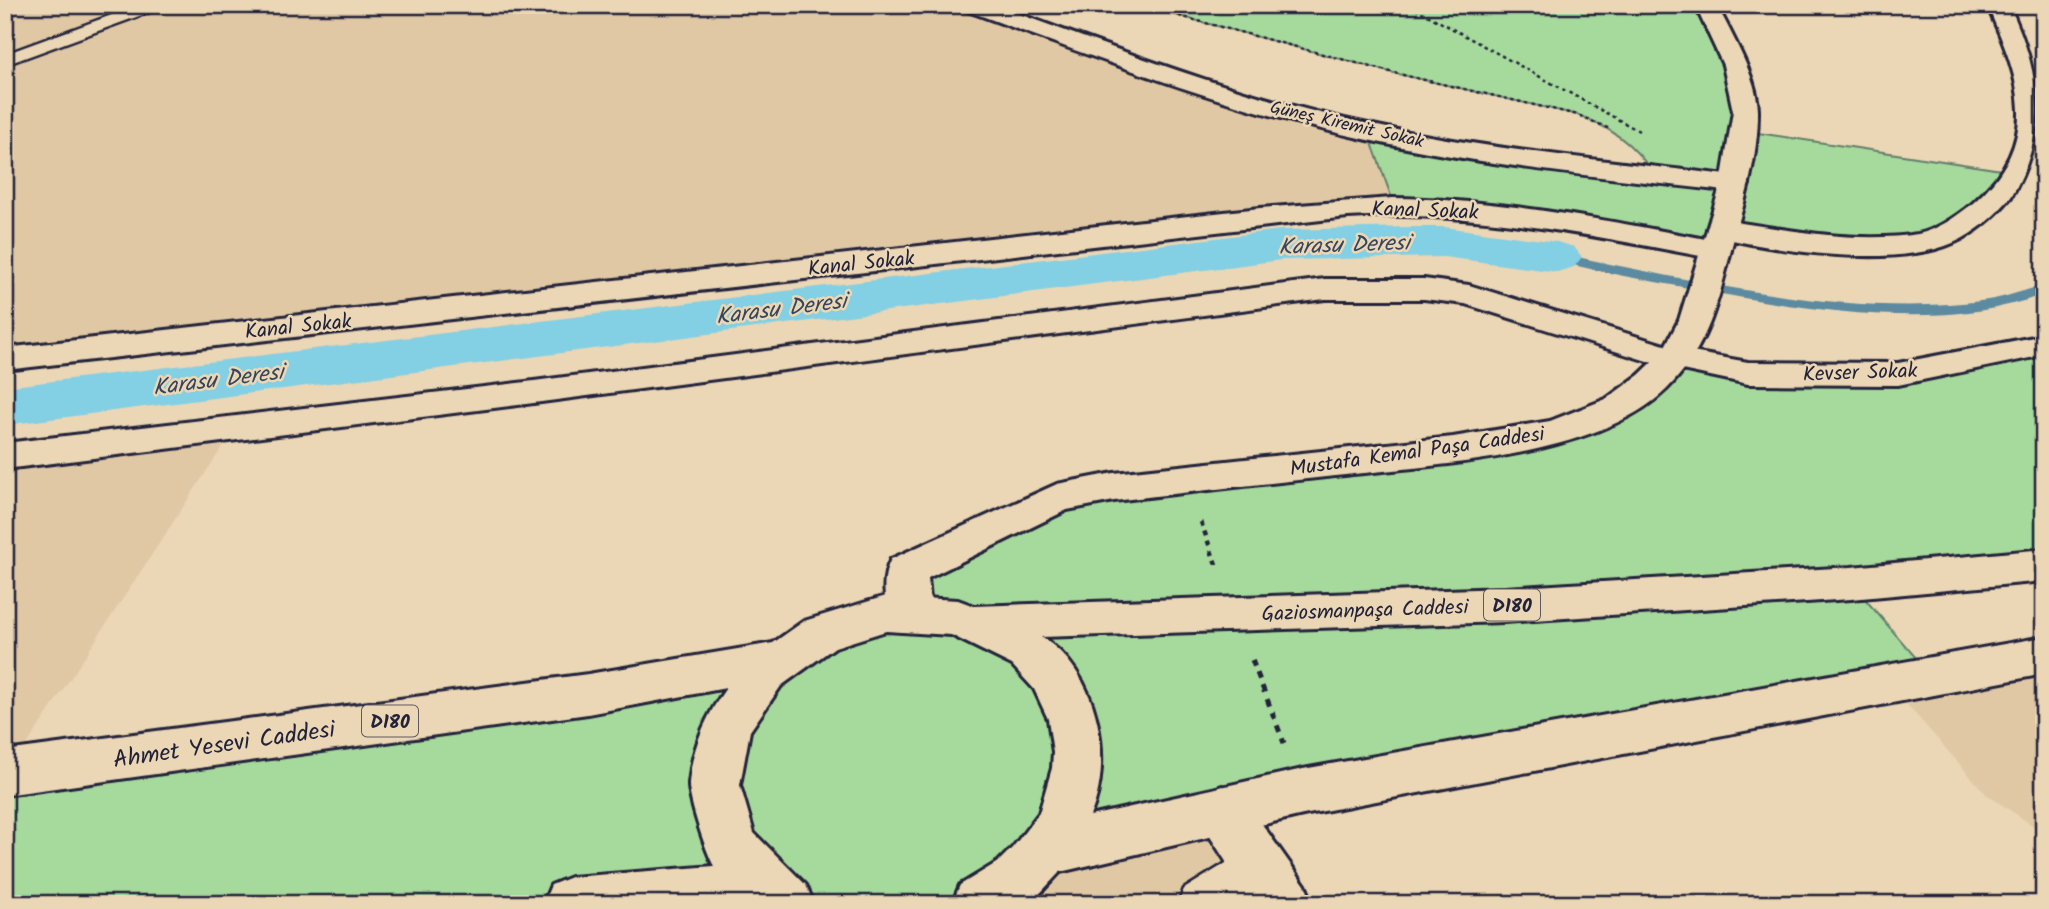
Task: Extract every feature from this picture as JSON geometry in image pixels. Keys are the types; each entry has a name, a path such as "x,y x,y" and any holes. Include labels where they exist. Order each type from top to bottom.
{"main road":[{"name":"Güneş Kiremit Sokak","path":"973,5 1167,73 1368,132 1468,150 1735,184"},
{"name":"Mustafa Kemal Paşa Caddesi","path":"909,611 906,570 1057,498 1114,487 1454,450 1557,432 1619,407 1652,383 1675,359 1696,320 1735,184 1746,111 1735,65 1706,5"},
{"name":"Kanal Sokak","path":"5,359 1349,209 1435,208 1491,212 1717,248 1925,242 1960,229 1992,202 2027,152 2032,131 2024,76 1998,5"},
{"name":"Kevser Sokak","path":"5,456 540,391 1325,289 1424,289 1469,295 1675,359 1748,373 1898,374 2044,345"},
{"name":"Gaziosmanpaşa Caddesi","path":"978,622 1616,598 1851,583 2044,565"},
{"name":"Gaziosmanpaşa Caddesi","path":"775,896 741,863 724,833 716,802 715,770 721,739 734,710 752,684 774,661 804,640 839,624 874,615 909,611 945,614 978,622 1009,637 1040,661 1062,692 1076,728 1078,758 1074,790 1063,821 1033,877"},
{"name":"Gaziosmanpaşa Caddesi","path":"980,904 1033,877 1222,810 1303,792 2044,655"},
{"name":"Ahmet Yesevi Caddesi","path":"5,773 588,694 774,661"},
{"path":"1222,810 1272,885"},
{"path":"571,904 775,896"}],"lane":[{"path":"5,60 155,5"},
{"path":"1199,904 1272,885"}],"path":[{"path":"1138,5 1394,74 1578,115 1606,126 1625,139 1642,156 1654,174"},
{"path":"1409,5 1639,131"},
{"path":"1185,480 1303,792"}],"shaded area":[{"path":"5,5 973,5 1368,132 1395,207 5,359"},
{"path":"235,428 9,772 5,773 5,456"},
{"path":"2044,655 2044,833 1986,794 1887,682"},
{"path":"1222,810 1285,904 980,904 1020,878"}],"green space":[{"path":"1138,5 1706,5 1745,131 2014,172 1925,242 1723,229 1716,250 1395,207 1368,132 1653,173 1620,138 1601,125 1578,115 1394,73"},
{"path":"2044,345 2044,565 1852,584 1930,674 1045,851 980,904 5,904 5,773 774,661 874,615 906,570 1057,498 1557,432 1675,359 1823,376"}],"waterway":[{"name":"Karasu Deresi","path":"5,406 1281,245 1444,242 1557,257"},
{"path":"1557,257 1726,290 1855,307 1972,307 2009,301 2044,289"}]}
